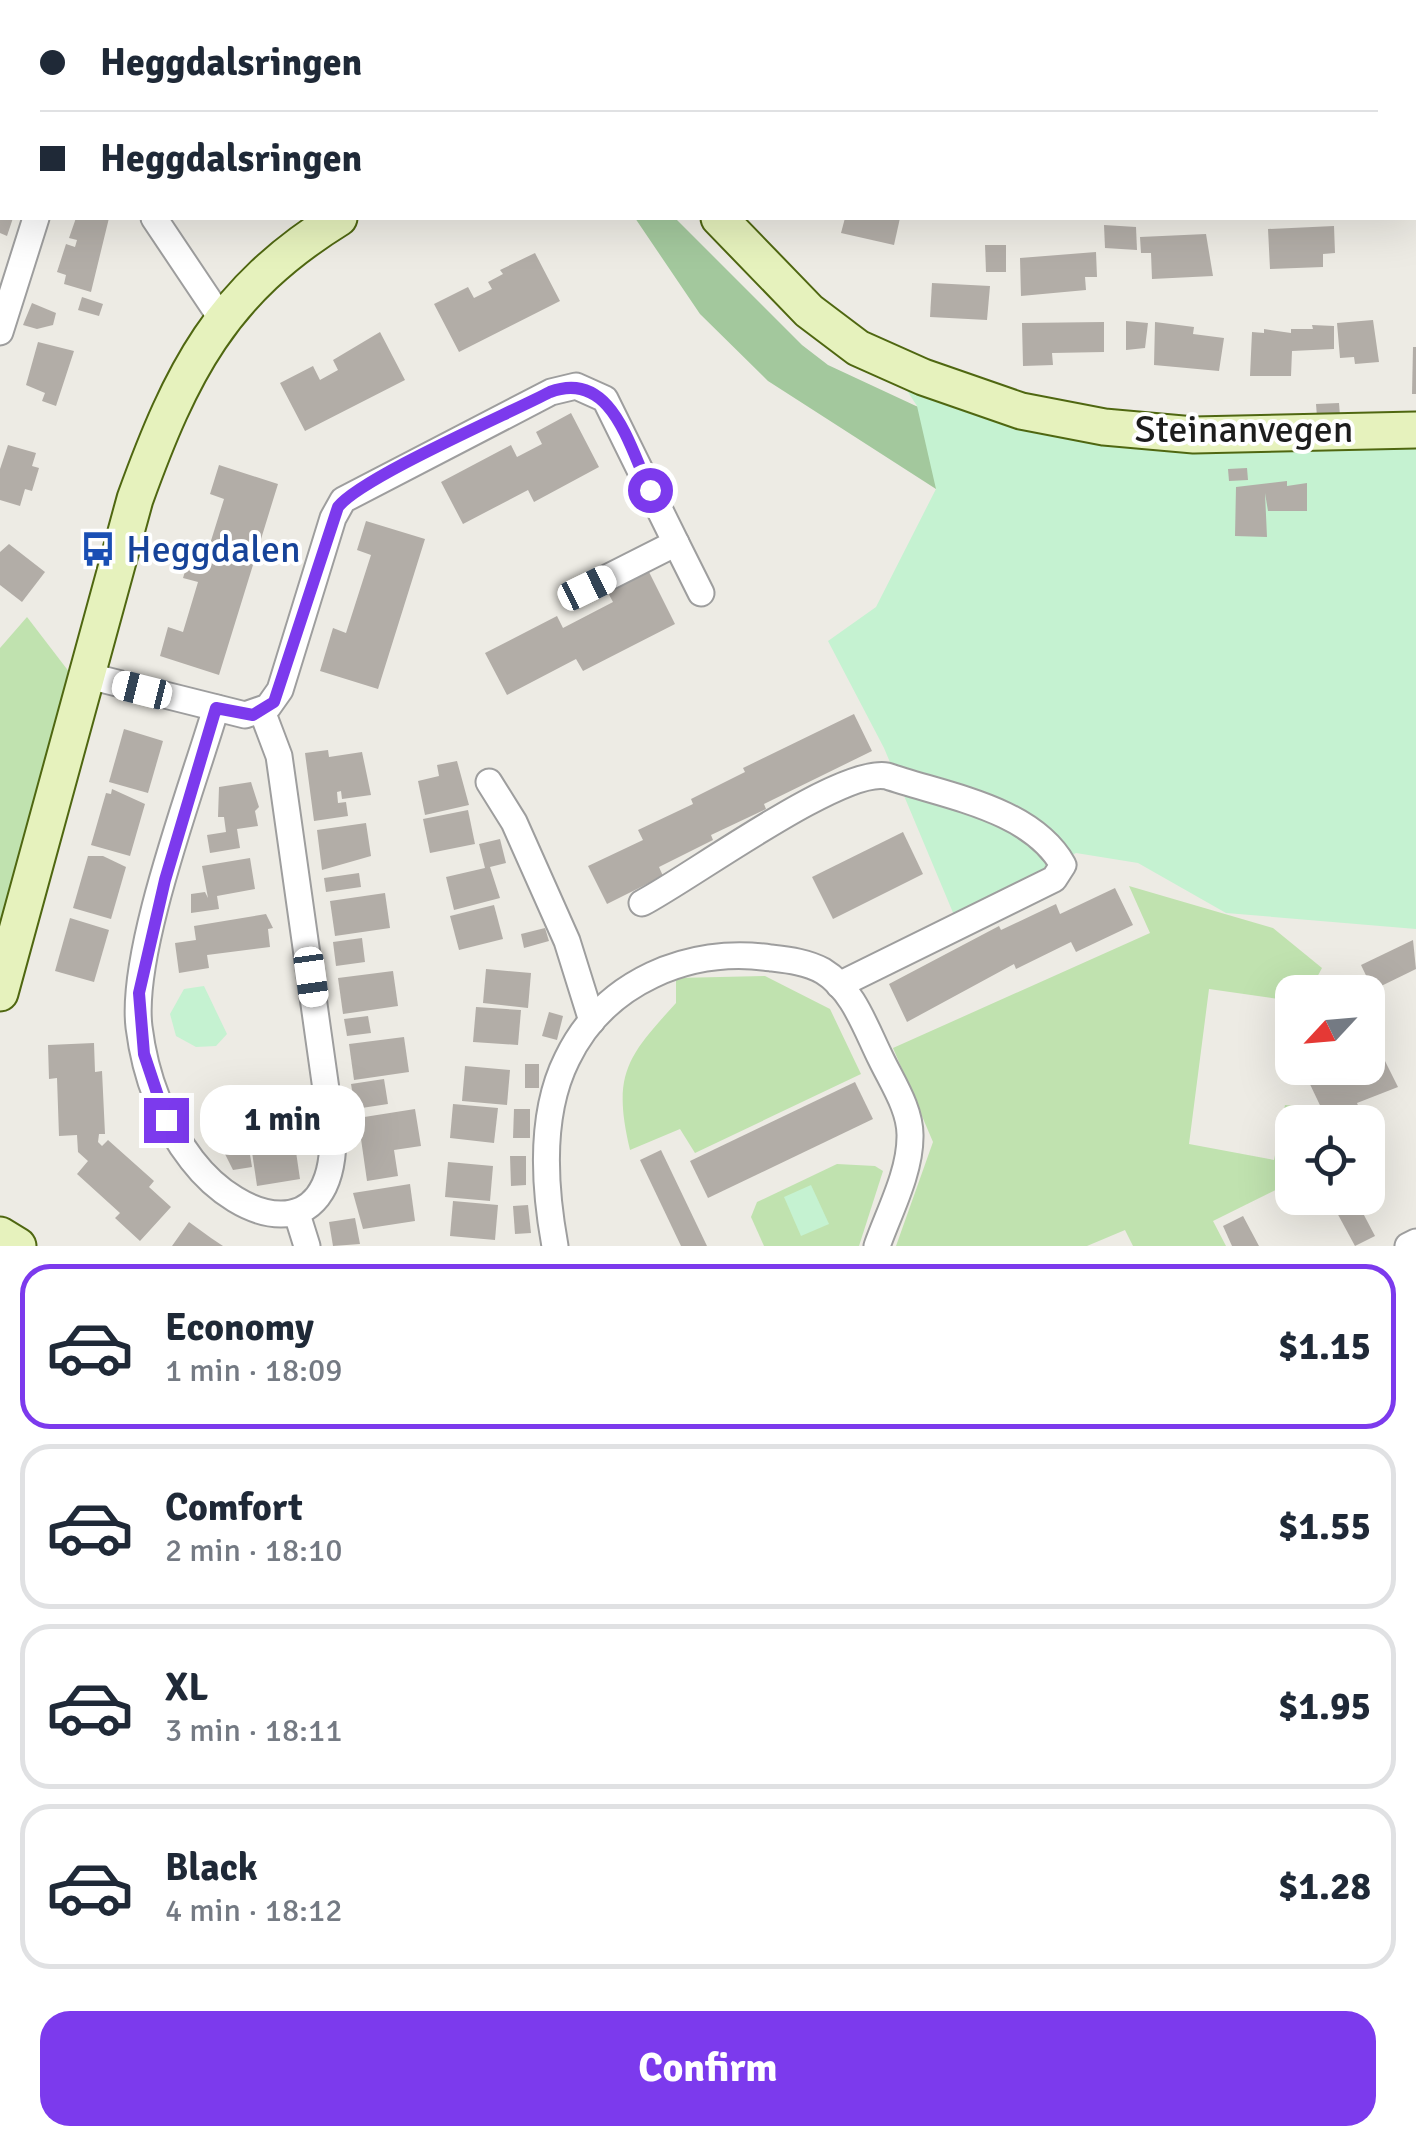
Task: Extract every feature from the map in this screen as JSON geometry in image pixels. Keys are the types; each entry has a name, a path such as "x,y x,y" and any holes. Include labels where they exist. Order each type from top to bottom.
{"main road":[{"path":"0,992 135,499 156,441 221,318 285,253 336,220"},
{"name":"Steinanvegen","path":"721,220 832,332 889,363 1021,410 1057,420 1194,436 1416,430"},
{"path":"0,1236 18,1246"}],"street":[{"path":"0,332 35,220"},
{"path":"155,220 221,318"},
{"path":"89,676 245,715 262,711 280,690 333,518 344,500 550,392 576,386 605,399 702,593"},
{"path":"587,588 676,543"},
{"path":"216,708 143,964 138,1012 144,1054 166,1120 212,1184 251,1211 269,1216 296,1214 325,1186 333,1139 279,756 262,711"},
{"path":"642,903 766,828 867,775 887,776 1013,820 1037,832 1056,853 1062,865 1054,879 839,985"},
{"path":"488,782 514,822 567,941 592,1021"},
{"path":"555,1246 547,1165 553,1098 567,1058 592,1021 634,984 701,959 742,955 803,963 839,985 868,1034 910,1126 908,1153 877,1246"},
{"path":"296,1214 307,1246"},
{"path":"1408,1246 1416,1242"}],"green space":[{"path":"636,220 677,220 802,345 828,365 916,406 1077,463 936,489 768,381 700,314"},
{"path":"889,363 1021,411 1416,430 1416,929 1226,913 1138,863 1076,853 954,915 884,748 828,641 876,607 936,489 917,406"},
{"path":"27,617 73,677 0,931 0,648"},
{"path":"1129,886 1273,928 1322,968 1318,975 1275,975 1275,999 1209,989 1189,1144 1274,1160 1275,1155 1275,1190 1213,1221 1226,1246 1133,1246 1125,1230 1087,1246 896,1246 933,1142 893,1048 1150,933"},
{"path":"765,976 830,1009 861,1074 695,1153 680,1129 630,1150 623,1103 628,1068 646,1038 676,1003 676,978"},
{"path":"204,986 227,1034 216,1046 196,1047 176,1036 170,1014 184,989"},
{"path":"837,1164 875,1166 883,1171 859,1246 764,1246 751,1217 757,1202"},
{"path":"811,1185 829,1224 801,1236 784,1197"}],"building":[{"path":"0,220 12,220 7,236 0,233"},
{"path":"75,220 109,220 91,292 64,284 66,275 57,272 66,244 75,247 77,240 69,238"},
{"path":"844,220 900,220 894,245 841,233"},
{"path":"1104,225 1136,227 1137,250 1105,248"},
{"path":"1334,226 1335,253 1323,254 1323,267 1270,269 1268,229"},
{"path":"1206,234 1213,276 1152,279 1151,253 1141,253 1140,237"},
{"path":"985,245 1006,245 1006,272 986,272"},
{"path":"1096,252 1097,277 1085,277 1086,290 1021,296 1020,258"},
{"path":"535,253 560,301 459,352 434,304 468,287 474,298 492,289 488,282 503,274 500,270"},
{"path":"932,283 990,286 987,320 930,317"},
{"path":"82,297 103,304 99,316 78,310"},
{"path":"32,303 56,313 53,325 37,329 23,325"},
{"path":"1373,320 1379,362 1355,364 1354,357 1340,358 1337,323"},
{"path":"1126,321 1148,323 1145,348 1126,350"},
{"path":"1104,322 1104,352 1052,353 1053,365 1023,366 1022,323"},
{"path":"1155,322 1194,327 1193,334 1224,338 1219,371 1154,365"},
{"path":"1312,325 1334,326 1334,349 1292,351 1291,376 1250,376 1252,332 1264,333 1264,329 1291,333 1291,329 1313,329"},
{"path":"380,332 405,380 305,431 280,383 313,366 320,380 338,370 333,360"},
{"path":"38,342 74,351 56,406 42,401 45,393 26,385"},
{"path":"1416,347 1416,394 1412,394"},
{"path":"1339,403 1340,416 1317,417 1316,404"},
{"path":"571,413 599,467 534,502 528,490 463,524 441,482 511,445 517,457 542,444 536,432"},
{"path":"8,445 36,453 32,466 39,468 32,491 25,489 20,506 0,500 0,469"},
{"path":"219,465 278,484 219,675 160,656 168,627 183,632 198,582 183,578 190,555 205,560 224,499 210,494"},
{"path":"1247,468 1248,480 1229,481 1228,469"},
{"path":"1287,481 1287,486 1307,483 1307,511 1268,511 1265,493 1267,537 1235,536 1236,487"},
{"path":"366,521 425,539 378,689 320,671 333,628 346,633 371,555 357,550"},
{"path":"9,544 45,572 22,602 0,585 0,552"},
{"path":"648,570 675,624 583,671 576,659 507,695 485,653 557,616 563,628 613,602 607,591"},
{"path":"854,714 872,751 764,804 766,809 711,835 713,840 659,867 663,876 607,904 588,866 643,840 638,830 693,804 691,799 745,772 743,768"},
{"path":"124,729 163,741 148,793 109,782"},
{"path":"328,750 329,757 362,752 371,795 342,799 341,791 337,792 338,803 346,802 348,816 314,821 305,753"},
{"path":"457,761 469,805 425,815 418,781 439,776 437,765"},
{"path":"251,782 259,807 255,811 258,826 237,829 240,848 210,853 207,835 226,832 224,817 218,817 219,787"},
{"path":"112,789 145,804 130,856 91,845 106,793 111,794"},
{"path":"468,810 475,844 430,853 423,819"},
{"path":"366,823 371,856 322,870 317,830"},
{"path":"903,832 923,874 833,919 812,877"},
{"path":"500,839 506,863 490,867 500,898 454,910 446,877 485,868 479,844"},
{"path":"88,856 103,856 126,867 111,919 73,908"},
{"path":"250,858 255,889 217,896 219,909 191,913 191,894 205,892 208,898 202,866"},
{"path":"359,873 361,887 326,892 324,878"},
{"path":"1115,888 1133,925 1076,952 1071,942 1016,969 1014,964 907,1022 889,984 999,926 1001,930 1056,904 1060,914"},
{"path":"385,893 390,928 335,936 330,901"},
{"path":"494,905 503,939 459,950 450,916"},
{"path":"266,914 273,928 268,929 270,947 207,955 209,968 179,973 175,943 196,940 194,926"},
{"path":"70,918 109,930 94,982 55,971"},
{"path":"545,928 549,941 524,948 521,934"},
{"path":"362,938 365,962 336,966 333,942"},
{"path":"1413,940 1416,969 1385,984 1385,975 1366,975 1361,965"},
{"path":"486,969 531,973 528,1008 483,1003"},
{"path":"393,971 398,1006 343,1014 338,978"},
{"path":"476,1007 521,1010 518,1045 473,1042"},
{"path":"549,1012 563,1016 557,1040 542,1036"},
{"path":"368,1016 371,1033 347,1036 344,1019"},
{"path":"404,1037 409,1072 354,1080 349,1044"},
{"path":"94,1043 95,1072 102,1071 105,1134 99,1134 98,1142 102,1146 108,1140 154,1181 149,1187 171,1207 140,1241 115,1218 120,1213 77,1174 88,1161 78,1152 77,1135 59,1136 57,1078 49,1079 48,1045"},
{"path":"1385,1061 1398,1087 1358,1105 1320,1105 1310,1085 1385,1085"},
{"path":"525,1064 539,1064 539,1088 525,1088"},
{"path":"465,1066 510,1070 507,1105 462,1101"},
{"path":"384,1079 388,1104 355,1109 351,1084"},
{"path":"855,1082 873,1119 708,1198 690,1161"},
{"path":"272,1090 276,1121 247,1125 249,1139 211,1144 206,1099"},
{"path":"453,1104 498,1108 494,1143 450,1138"},
{"path":"415,1109 421,1146 394,1150 398,1176 367,1181 358,1118"},
{"path":"514,1109 530,1109 530,1138 513,1138"},
{"path":"248,1142 252,1167 233,1170 221,1146"},
{"path":"295,1145 300,1179 257,1186 252,1152"},
{"path":"661,1150 707,1246 681,1246 640,1160"},
{"path":"510,1156 526,1156 526,1185 511,1186"},
{"path":"448,1162 493,1166 490,1201 445,1197"},
{"path":"410,1184 415,1221 363,1229 353,1193"},
{"path":"453,1201 498,1205 495,1240 450,1236"},
{"path":"528,1205 531,1233 515,1234 513,1206"},
{"path":"1338,1215 1364,1215 1375,1236 1355,1246"},
{"path":"1243,1216 1259,1246 1232,1246 1223,1226"},
{"path":"355,1218 360,1244 333,1246 329,1222"},
{"path":"189,1222 211,1238 223,1246 172,1246"}],"place":[{"name":"Heggdalen","path":"98,549"}],"route":[{"path":"166,1120 154,1093 138,1012 143,964 165,880 216,708 253,715 274,702 338,507 352,494 394,471 550,392 576,386 605,399 650,490"}]}
